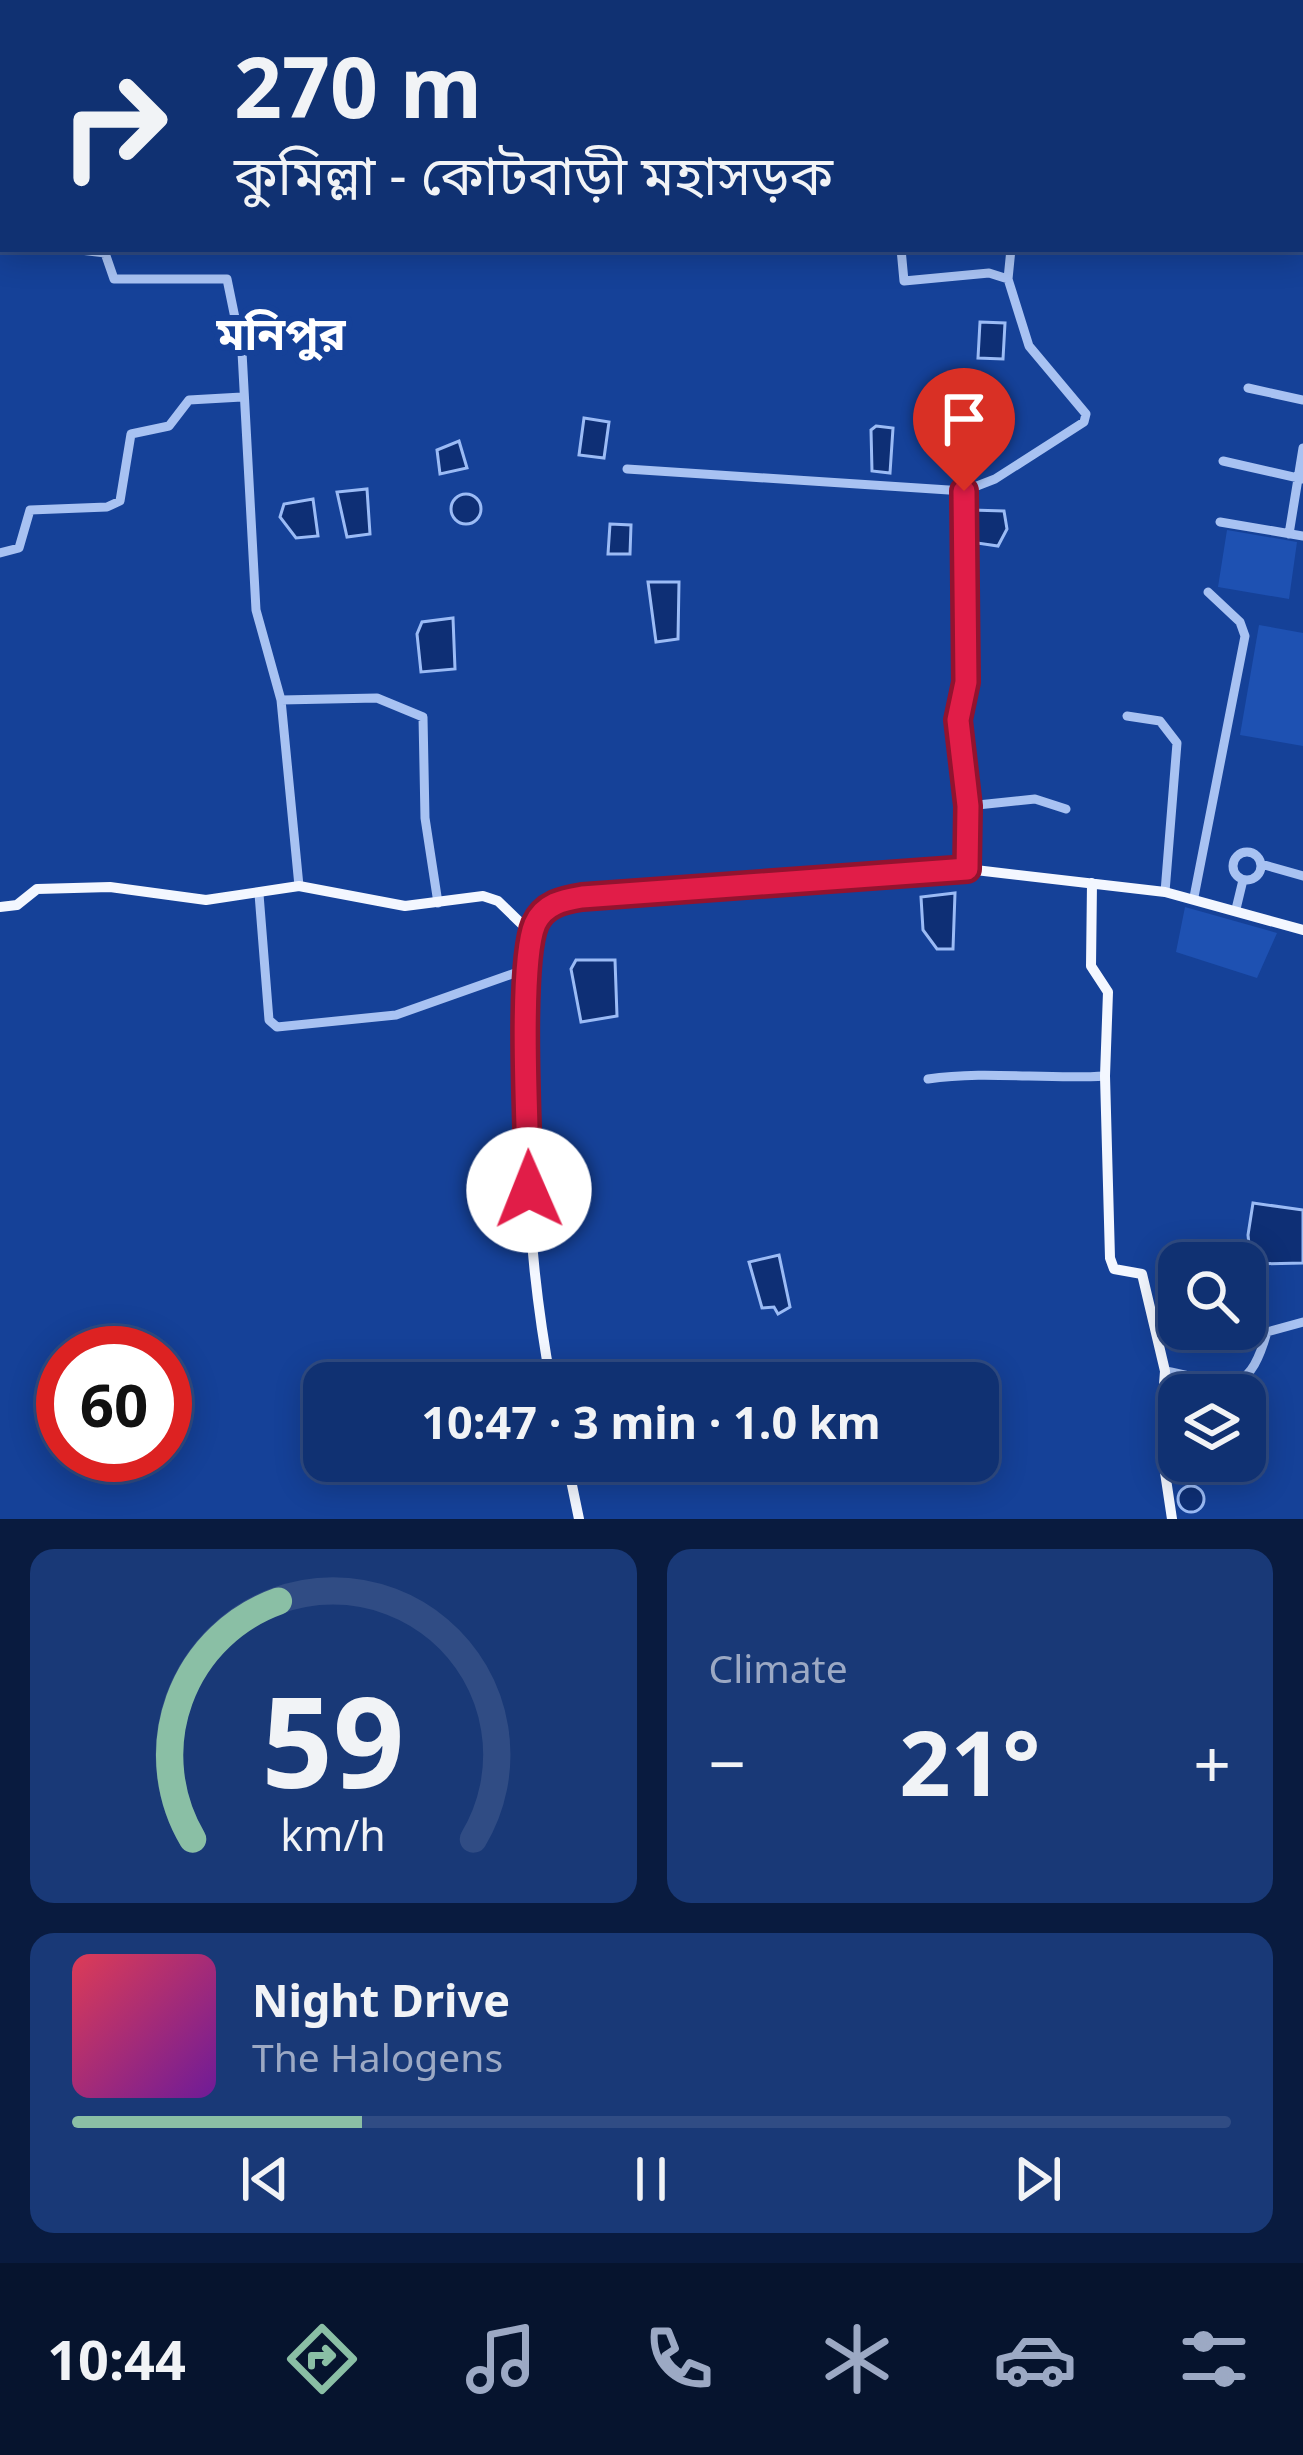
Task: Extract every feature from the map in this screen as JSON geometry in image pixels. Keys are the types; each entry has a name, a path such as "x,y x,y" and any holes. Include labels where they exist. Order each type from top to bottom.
{"main road":[{"path":"547,1362 531,1273 529,968 532,934 541,914 568,899 967,869 1194,897 1303,930"},
{"path":"1092,883 1090,966 1108,992 1105,1076 1111,1264 1144,1276 1166,1371 1160,1439 1172,1519"},
{"path":"0,908 17,905 29,891 53,888 110,887 206,900 298,886 405,906 490,898 532,934"},
{"path":"571,1482 579,1519"}],"street":[{"path":"97,252 105,253 114,279 225,278 242,352 257,617 281,700 298,886"},
{"path":"901,252 904,281 989,273 1008,279"},
{"path":"627,469 964,491 994,479 1086,418 1083,405 1047,373 1028,346 1008,279 1011,252"},
{"path":"1248,388 1303,400"},
{"path":"0,554 17,550 29,510 106,507 120,501 130,434 169,426 178,410 198,397 242,397"},
{"path":"1289,534 1303,448"},
{"path":"1223,461 1303,478"},
{"path":"964,491 966,682 958,735 968,806 967,869"},
{"path":"1220,522 1303,536"},
{"path":"1194,897 1245,636 1240,622 1208,592"},
{"path":"281,700 377,698 423,717 425,818 438,903"},
{"path":"1127,716 1160,721 1177,743 1166,892"},
{"path":"968,806 1035,799 1066,809"},
{"path":"1243,880 1233,867 1240,853 1249,852 1261,864 1303,876"},
{"path":"1243,880 1254,878 1261,864"},
{"path":"1236,909 1243,880"},
{"path":"260,894 269,1020 277,1027 396,1015 529,968"},
{"path":"928,1079 961,1074 1006,1079 1105,1076"},
{"path":"1166,1371 1226,1382 1245,1378 1262,1360 1267,1332 1303,1322"}],"shaded area":[{"path":"980,322 1005,323 1003,359 978,358"},
{"path":"584,418 609,422 604,458 579,455"},
{"path":"893,428 890,473 872,471 871,430"},
{"path":"459,441 467,468 440,474 437,450"},
{"path":"367,489 370,534 347,537 337,492"},
{"path":"466,494 477,498 481,509 477,520 466,524 455,520 451,509 455,498"},
{"path":"313,499 318,536 296,538 280,517 284,504"},
{"path":"971,510 1004,511 1007,529 998,546 977,543"},
{"path":"610,524 631,525 630,554 608,554"},
{"path":"1227,530 1297,542 1289,599 1218,587"},
{"path":"648,582 679,582 678,639 656,642"},
{"path":"453,618 455,669 421,672 417,634 422,622"},
{"path":"1259,625 1303,633 1303,746 1240,735"},
{"path":"955,893 953,949 937,949 923,930 921,897"},
{"path":"1185,907 1277,933 1257,978 1176,952"},
{"path":"576,960 615,960 617,1016 581,1022 571,969"},
{"path":"1253,1203 1303,1210 1303,1263 1266,1264 1266,1242 1249,1242"},
{"path":"779,1255 790,1307 778,1314 774,1307 762,1308 749,1262"},
{"path":"1191,1486 1204,1499 1191,1512 1178,1499"}],"district":[{"name":"মনিপুর","path":"281,332"}],"route":[{"path":"529,1190 529,968 536,921 548,908 582,897 967,869 968,806 958,720 966,682 964,491"}]}
